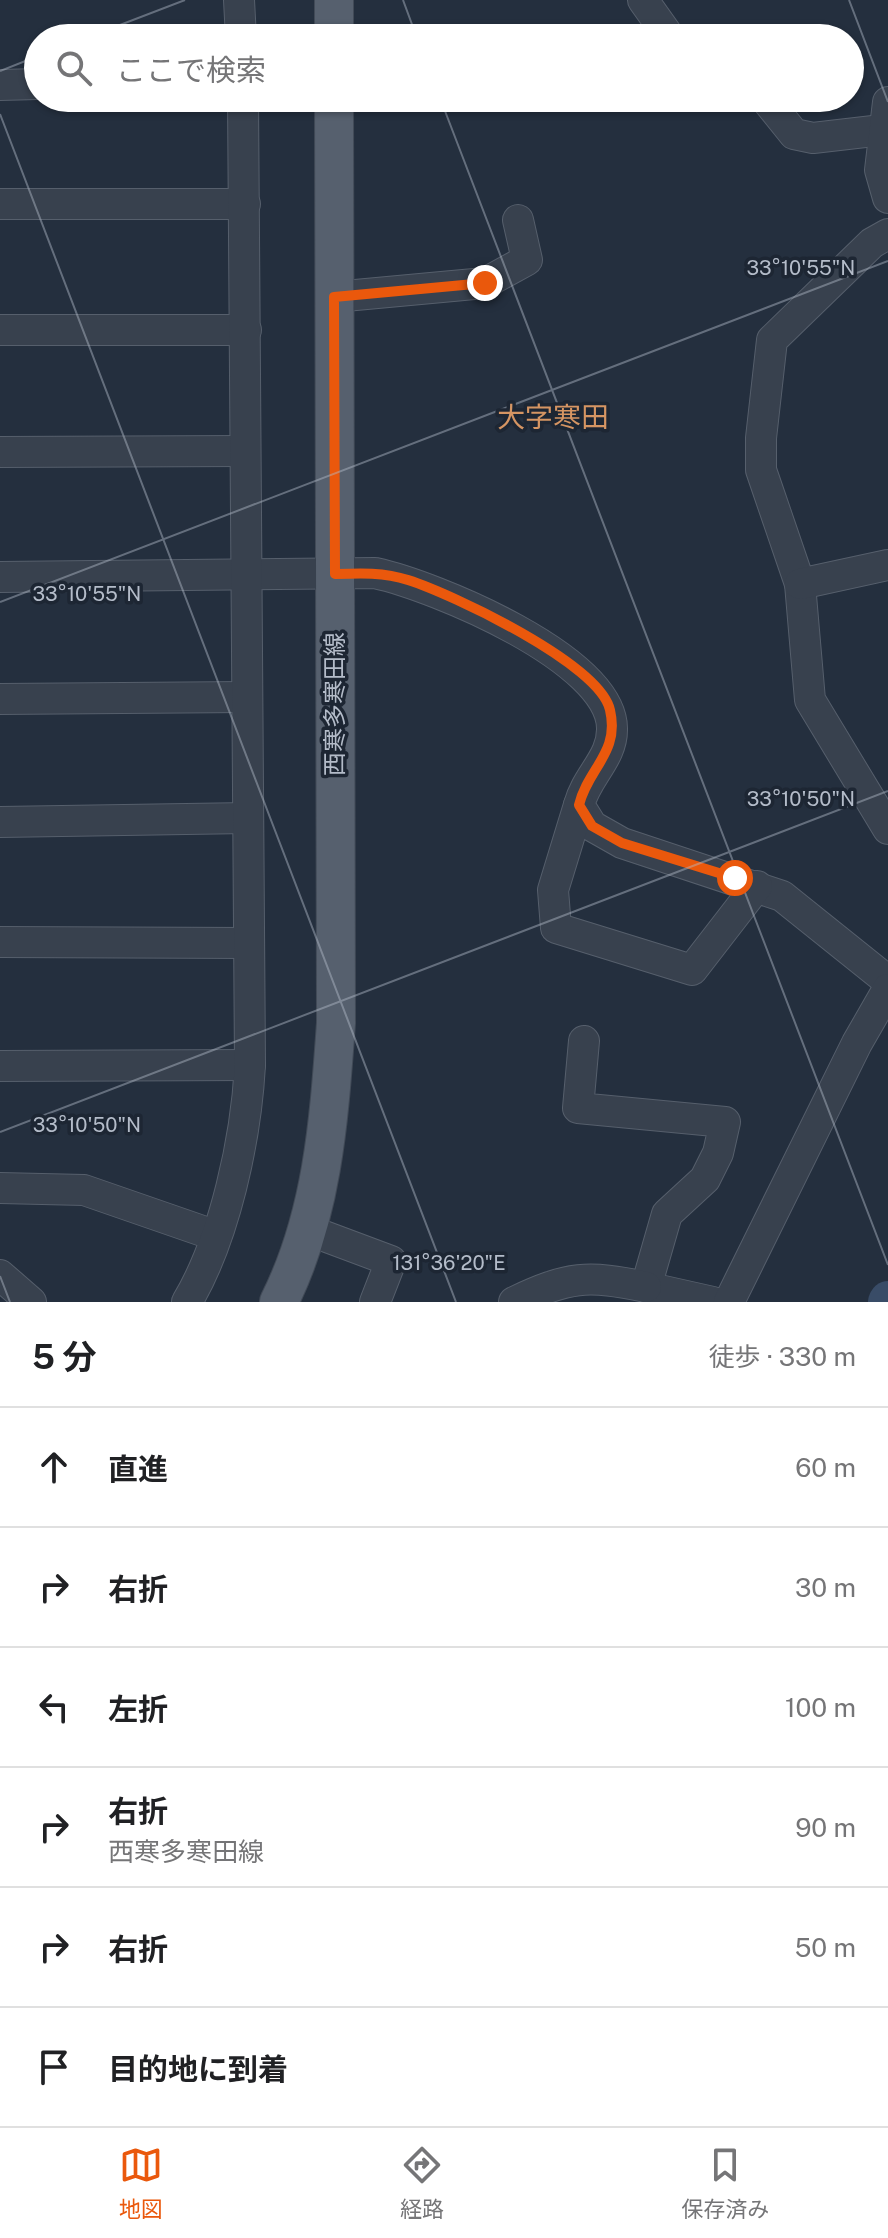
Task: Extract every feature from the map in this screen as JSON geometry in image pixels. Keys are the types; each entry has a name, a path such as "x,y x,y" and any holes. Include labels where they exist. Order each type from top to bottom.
{"main road":[{"path":"334,0 334,24"},
{"name":"西寒多寒田線","path":"279,1302 308,1230 324,1160 336,1023 334,112"}],"street":[{"path":"239,0 240,24"},
{"path":"643,0 660,24"},
{"path":"0,85 24,84"},
{"path":"187,1302 204,1267 238,1163 247,1119 250,1065 243,112"},
{"path":"776,112 794,134 813,138 885,116 880,170 888,198"},
{"path":"0,204 245,204"},
{"path":"334,297 485,283 527,260 518,220"},
{"path":"888,234 872,243 772,340 761,438 761,470 800,584 810,700 888,829"},
{"path":"0,330 246,330"},
{"path":"0,452 244,451"},
{"path":"800,584 888,565"},
{"path":"0,577 375,573 408,580 557,652 594,686 610,706 613,731 606,757 584,784 553,890 556,928 692,970 757,886"},
{"path":"0,699 245,697"},
{"path":"579,805 592,826 622,843 782,896 888,981"},
{"path":"0,822 248,818"},
{"path":"0,942 248,943"},
{"path":"729,1302 857,1043 888,989"},
{"path":"584,1041 578,1108 725,1122 718,1153 705,1179 667,1214 646,1287"},
{"path":"0,1066 250,1065"},
{"path":"0,1188 84,1190 214,1235"},
{"path":"308,1230 391,1261 375,1302"},
{"path":"0,1275 31,1302"},
{"path":"514,1302 557,1282 606,1279 713,1302"}],"district":[{"name":"大字寒田","path":"553,417"}],"route":[{"path":"485,283 334,297 335,574 375,573 408,580 557,652 594,686 610,706 613,731 606,757 584,784 579,805 592,826 622,843 735,878"}]}
